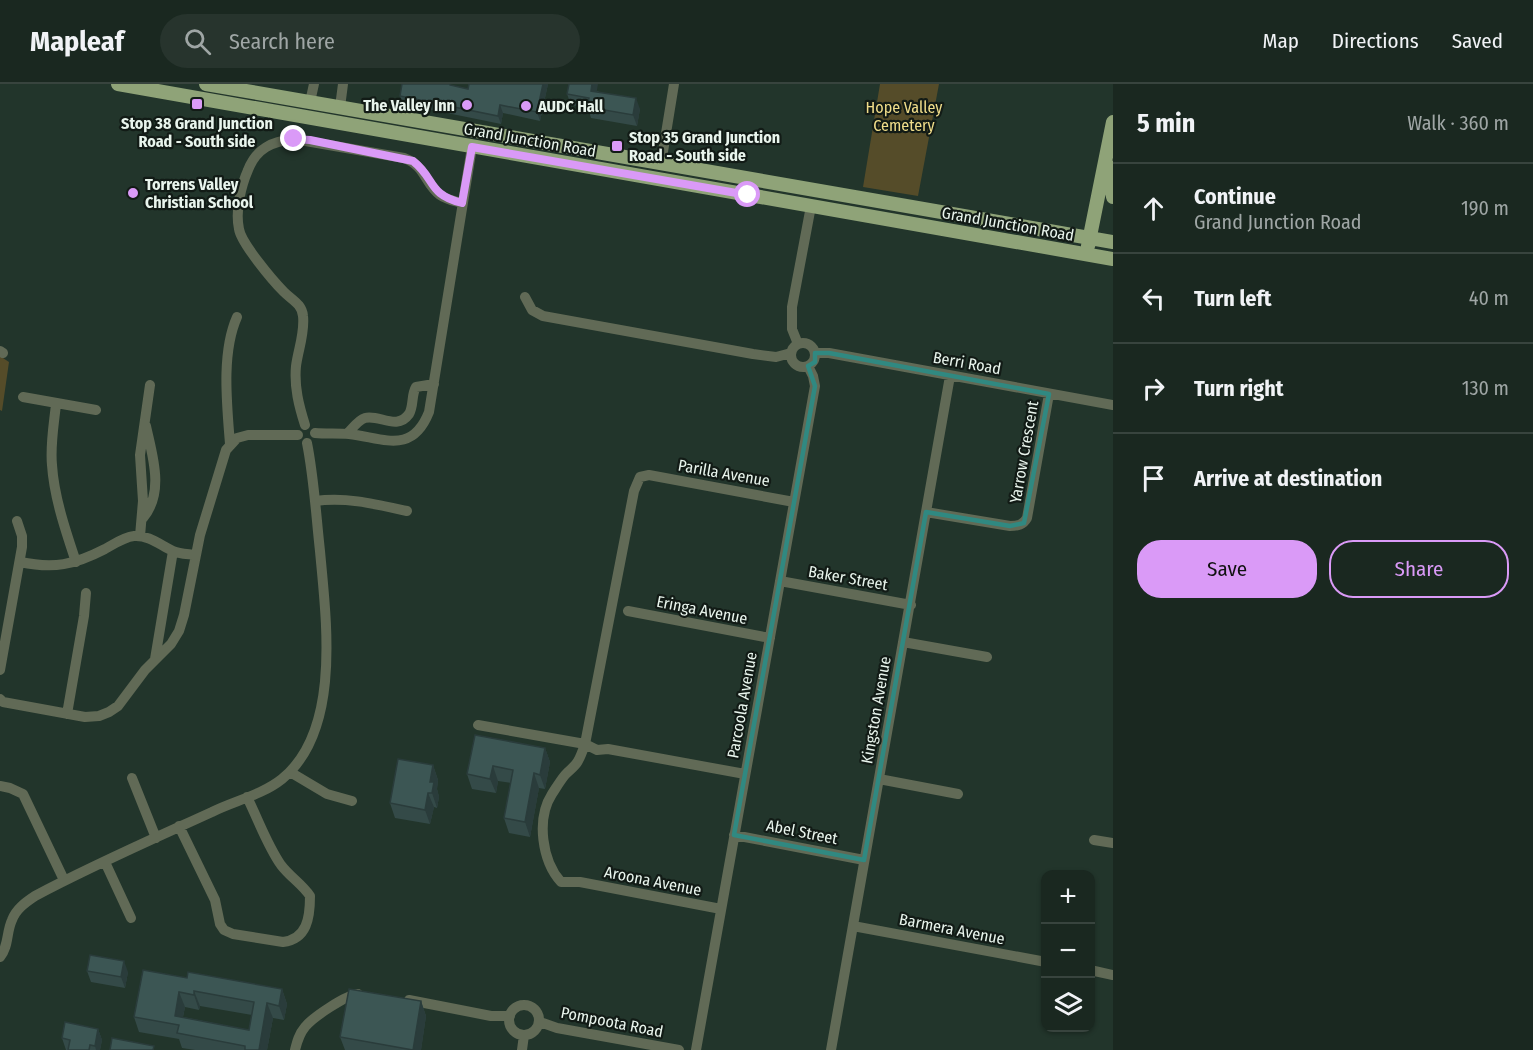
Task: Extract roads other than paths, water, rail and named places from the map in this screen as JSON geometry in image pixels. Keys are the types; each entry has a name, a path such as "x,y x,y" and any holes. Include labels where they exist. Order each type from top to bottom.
{"main road":[{"name":"Grand Junction Road","path":"118,84 1113,259"},
{"name":"Grand Junction Road","path":"209,85 242,87 310,102 1113,242"},
{"path":"209,85 253,101 258,105 257,109"},
{"path":"295,116 310,102"},
{"path":"339,107 361,128"},
{"path":"1087,254 1113,123"},
{"path":"472,147 476,131"},
{"path":"1106,159 1113,197"},
{"path":"658,179 661,164"},
{"path":"811,206 813,191"}],"street":[{"path":"310,102 314,84"},
{"path":"339,107 343,84"},
{"path":"661,164 674,84"},
{"path":"304,425 295,386 303,316 300,306 269,276 242,238 239,229 238,212 251,161 261,149 280,140 294,139 404,158 420,167 438,194 462,203"},
{"path":"315,433 347,434 398,441 410,439 425,422 434,384 472,147"},
{"path":"525,297 532,310 543,316 753,354 776,357 795,349 806,344 811,346 815,353 814,362 808,366 797,366 792,360 795,349 792,307 811,206"},
{"path":"231,444 227,358 232,327 237,317"},
{"name":"Berri Road","path":"815,353 829,353 1113,405"},
{"name":"Parcoola Avenue","path":"696,1050 815,386 808,366"},
{"name":"Kingston Avenue","path":"831,1050 950,376"},
{"path":"347,434 366,417 392,422 400,420 410,411 416,387 434,384"},
{"path":"140,536 141,520 147,513 153,497 155,480 145,420 150,385"},
{"name":"Yarrow Crescent","path":"926,512 1010,526 1024,523 1027,518 1050,394"},
{"path":"23,397 96,410"},
{"path":"56,404 51,447 52,468 57,496 76,562"},
{"path":"0,699 3,702 85,717 99,716 118,706 155,658 171,644 179,631 195,555 226,450 237,438 248,435 314,439 315,433 311,426 304,425"},
{"path":"0,957 7,945 12,920 18,910 35,896 179,826 279,782 303,756 312,738 324,679 327,645 315,501 299,430 304,425"},
{"name":"Parilla Avenue","path":"585,744 634,491 640,477 649,475 794,502"},
{"path":"315,501 352,500 407,510"},
{"path":"0,670 20,562 22,536 17,521"},
{"path":"20,562 59,566 76,562 130,537 140,536 163,544 173,551 195,555"},
{"path":"155,658 173,551"},
{"name":"Baker Street","path":"780,581 911,605"},
{"path":"67,714 86,593"},
{"name":"Eringa Avenue","path":"628,611 770,638"},
{"path":"903,642 987,657"},
{"path":"478,725 585,744 597,750 608,749 745,774"},
{"name":"Aroona Avenue","path":"585,744 577,764 561,780 552,794 543,829 546,856 557,878 561,882 580,882 721,909"},
{"path":"290,772 327,794 352,801"},
{"path":"132,778 156,838"},
{"path":"879,779 958,794"},
{"path":"0,786 23,794 64,880"},
{"path":"179,826 215,900 220,924 224,930 233,934 283,942 291,941 301,936 306,929 310,896 279,862 247,797"},
{"name":"Abel Street","path":"734,835 864,860"},
{"path":"1094,840 1113,843"},
{"path":"105,862 131,918"},
{"name":"Barmera Avenue","path":"854,926 1041,961"},
{"path":"1095,971 1113,975"},
{"path":"295,1050 298,1038 309,1023 351,995 368,993"},
{"path":"402,999 491,1016 510,1016"},
{"path":"529,1006 537,1012 540,1022 536,1030 520,1035 511,1028 510,1016 516,1008 529,1006"},
{"name":"Pompoota Road","path":"540,1022 557,1028 679,1050"},
{"path":"522,1050 524,1035"}],"place":[{"name":"Stop 38 Grand Junction Road - South side","path":"197,104"},
{"name":"The Valley Inn","path":"467,105"},
{"name":"AUDC Hall","path":"526,106"},
{"name":"Stop 35 Grand Junction Road - South side","path":"617,146"},
{"name":"Torrens Valley Christian School","path":"133,193"}],"park label":[{"name":"Hope Valley Cemetery","path":"904,116"}]}
